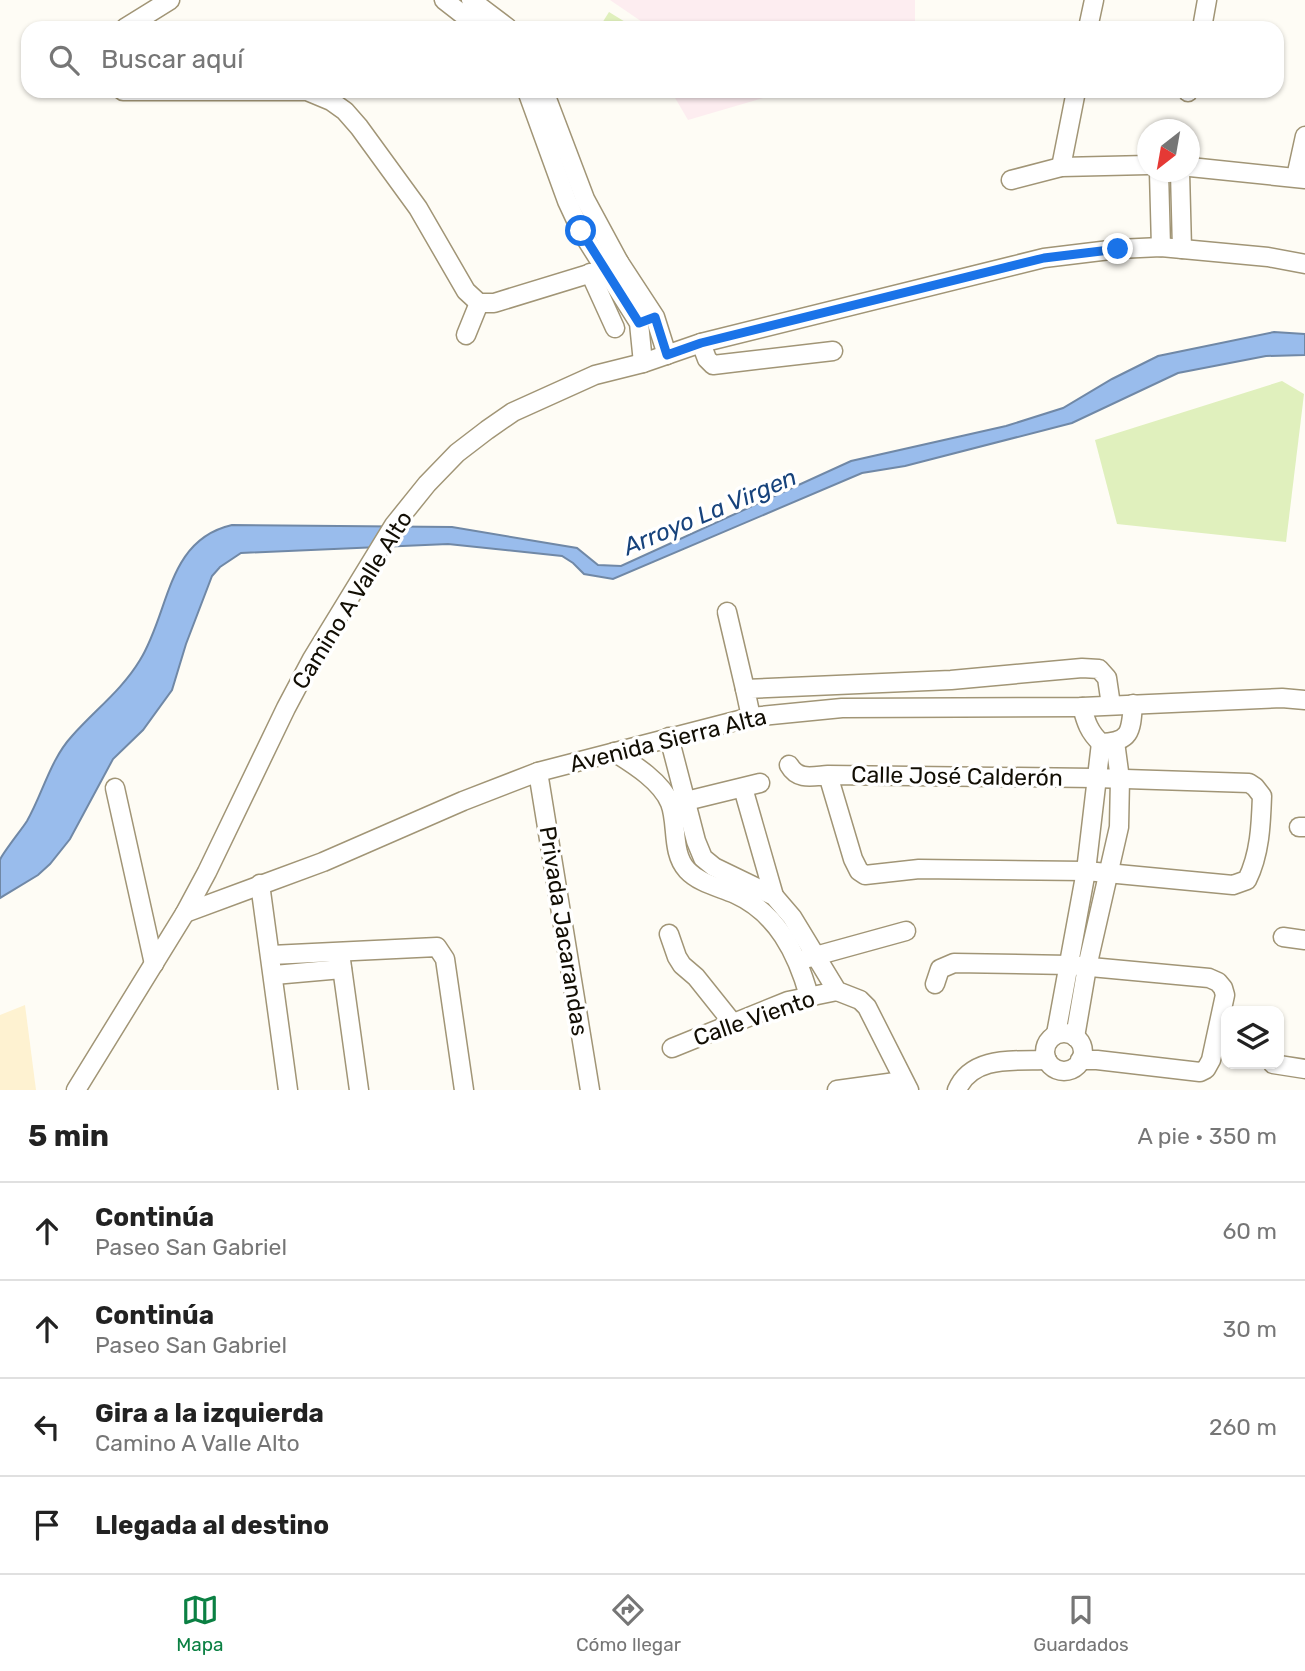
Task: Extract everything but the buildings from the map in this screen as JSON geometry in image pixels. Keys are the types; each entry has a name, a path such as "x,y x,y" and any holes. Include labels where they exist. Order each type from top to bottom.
{"street":[{"path":"136,21 170,0"},
{"path":"444,0 471,21"},
{"path":"471,0 499,21"},
{"path":"1090,21 1094,0"},
{"path":"1203,21 1207,0"},
{"path":"324,98 345,110 359,127 411,198 466,291 479,303 494,303 605,268"},
{"path":"531,98 561,158"},
{"path":"546,98 561,158 567,201 581,231 605,268 647,320 667,355"},
{"path":"1060,167 1075,98"},
{"path":"1200,168 1300,178 1305,136"},
{"path":"1011,180 1060,167 1137,165"},
{"path":"1160,182 1161,247"},
{"path":"1180,182 1182,249"},
{"name":"Camino A Valle Alto","path":"76,1090 185,913 208,872 285,708 394,525 427,484 457,453 513,412 572,383 701,343 1044,258 1161,247 1268,257 1305,264"},
{"path":"605,268 615,328"},
{"path":"466,335 479,303"},
{"path":"643,362 647,320"},
{"path":"701,343 707,359 713,365 833,351"},
{"path":"727,612 751,717"},
{"path":"745,689 951,680 1083,668 1099,669 1107,678 1111,705"},
{"name":"Avenida Sierra Alta","path":"185,913 323,862 463,800 538,772 751,717 842,708 1082,707 1282,698 1305,701"},
{"path":"1108,742 1125,737 1130,730 1133,704"},
{"path":"1082,707 1087,726 1108,742 1120,779 1119,827 1108,873 1078,966 1056,1034 1046,1045 1047,1060 1062,1071 1074,1068 1083,1050 1075,1037 1078,966 1095,778 1108,742"},
{"path":"669,737 679,803 711,875 758,908 778,928 798,961 809,996"},
{"path":"614,752 679,803 752,785 774,896"},
{"name":"Calle José Calderón","path":"792,769 804,776 1095,778 1249,783 1262,796 1260,832 1251,872 1247,880 1240,884 1108,873"},
{"name":"Privada Jacarandas","path":"538,772 590,1090"},
{"path":"828,775 853,859 859,871 865,875 919,869 1108,873"},
{"path":"115,788 155,964"},
{"path":"711,875 774,896 793,917 837,991 860,1000 867,1007 906,1086 837,1090"},
{"path":"260,884 288,1090"},
{"path":"798,961 906,931"},
{"path":"669,934 682,964 732,1021"},
{"path":"1283,937 1305,940"},
{"path":"274,975 341,961 429,946 437,947 446,959 464,1090"},
{"path":"271,955 341,961"},
{"path":"341,961 359,1090"},
{"path":"935,984 940,969 954,963 1078,966 1209,978 1223,988 1225,995 1211,1060 1206,1069 1200,1072 1080,1060"},
{"name":"Calle Viento","path":"672,1048 788,1000 837,991"},
{"path":"1056,1034 1066,1033 1075,1037"},
{"path":"957,1090 960,1082 974,1069 991,1062 1047,1060"},
{"path":"1284,1066 1305,1069"}],"shaded area":[{"path":"610,0 915,0 915,21 641,21"},
{"path":"675,98 763,98 688,120"},
{"path":"25,1005 36,1090 0,1090 0,1015"}],"green space":[{"path":"609,12 624,21 603,21"},
{"path":"1282,381 1304,394 1286,542 1117,524 1095,440"}],"water":[{"path":"1274,332 1305,334 1305,355 1266,356 1178,373 1072,423 905,466 862,473 613,579 584,574 562,556 448,544 241,553 212,576 172,690 143,730 113,759 70,839 38,875 0,898 0,860 27,821 58,755 72,736 133,671 150,641 172,580 182,562 194,546 210,533 232,525 452,527 577,548 598,565 621,566 851,461 1006,426 1063,408 1158,356"}],"route":[{"path":"581,231 639,323 655,317 667,355 701,343 1044,258 1118,249"}],"water label":[{"name":"Arroyo La Virgen","path":"710,512"}]}
